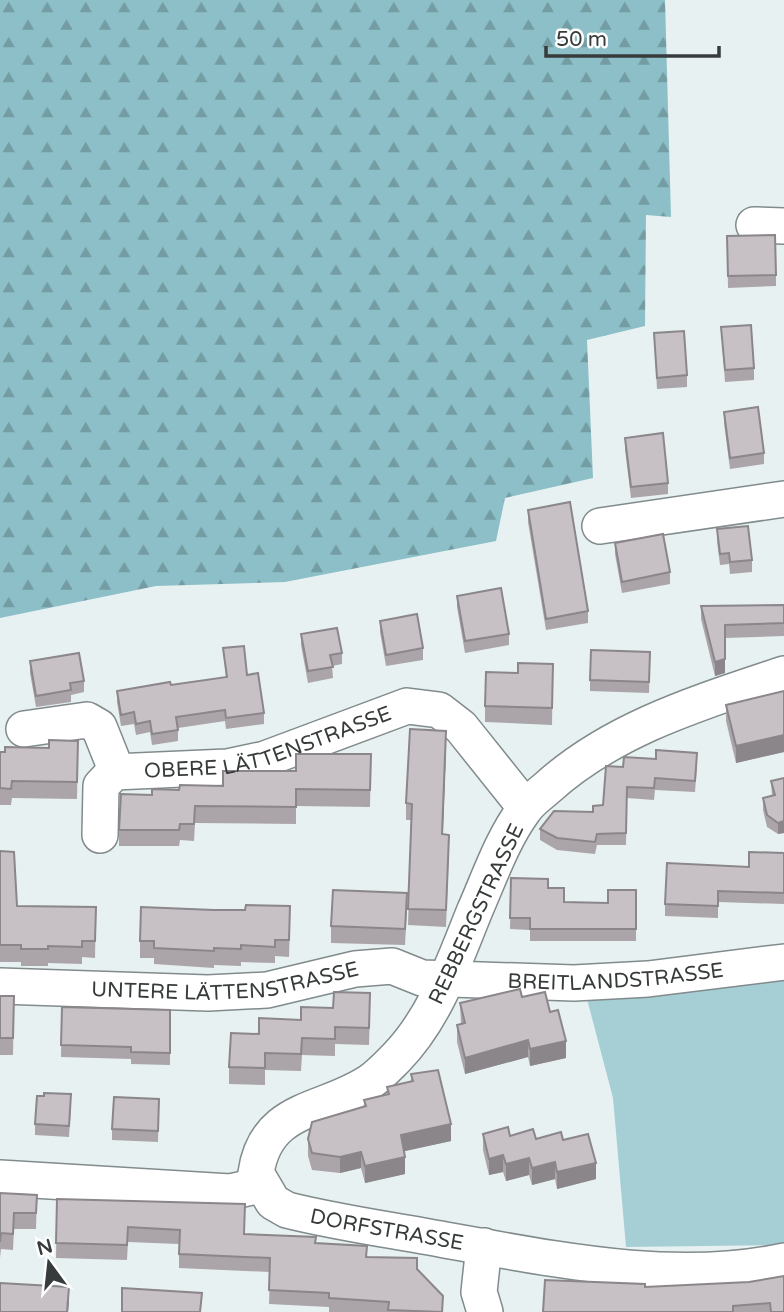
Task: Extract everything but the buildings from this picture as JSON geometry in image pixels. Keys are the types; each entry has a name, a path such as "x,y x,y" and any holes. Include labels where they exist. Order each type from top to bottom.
{"street":[{"path":"600,526 784,499"},
{"name":"REBBERGSTRASSE","path":"261,1185 256,1172 258,1157 272,1130 285,1120 369,1083 397,1057 429,1016 506,839 525,807 568,768 620,736 704,701 784,674"},
{"name":"OBERE LÄTTENSTRASSE","path":"100,835 101,786 114,772 227,767 265,758 407,706 439,710 461,727 525,807"},
{"path":"24,729 87,720 99,727 113,762 114,772"},
{"name":"BREITLANDSTRASSE","path":"446,979 573,983 648,979 784,962"},
{"name":"UNTERE LÄTTENSTRASSE","path":"0,986 208,993 267,990 355,969 392,967 422,978 446,979"},
{"path":"0,1178 230,1192 261,1185"},
{"name":"DORFSTRASSE","path":"261,1185 273,1202 287,1210 484,1247 630,1268 750,1268 784,1261"},
{"path":"484,1247 479,1292 485,1312"}],"shaded area":[{"path":"784,977 784,1245 626,1247 613,1098 587,999"}],"green space":[{"path":"0,0 665,0 671,217 646,215 645,326 587,340 593,478 505,498 496,541 285,582 156,586 0,618"}]}
